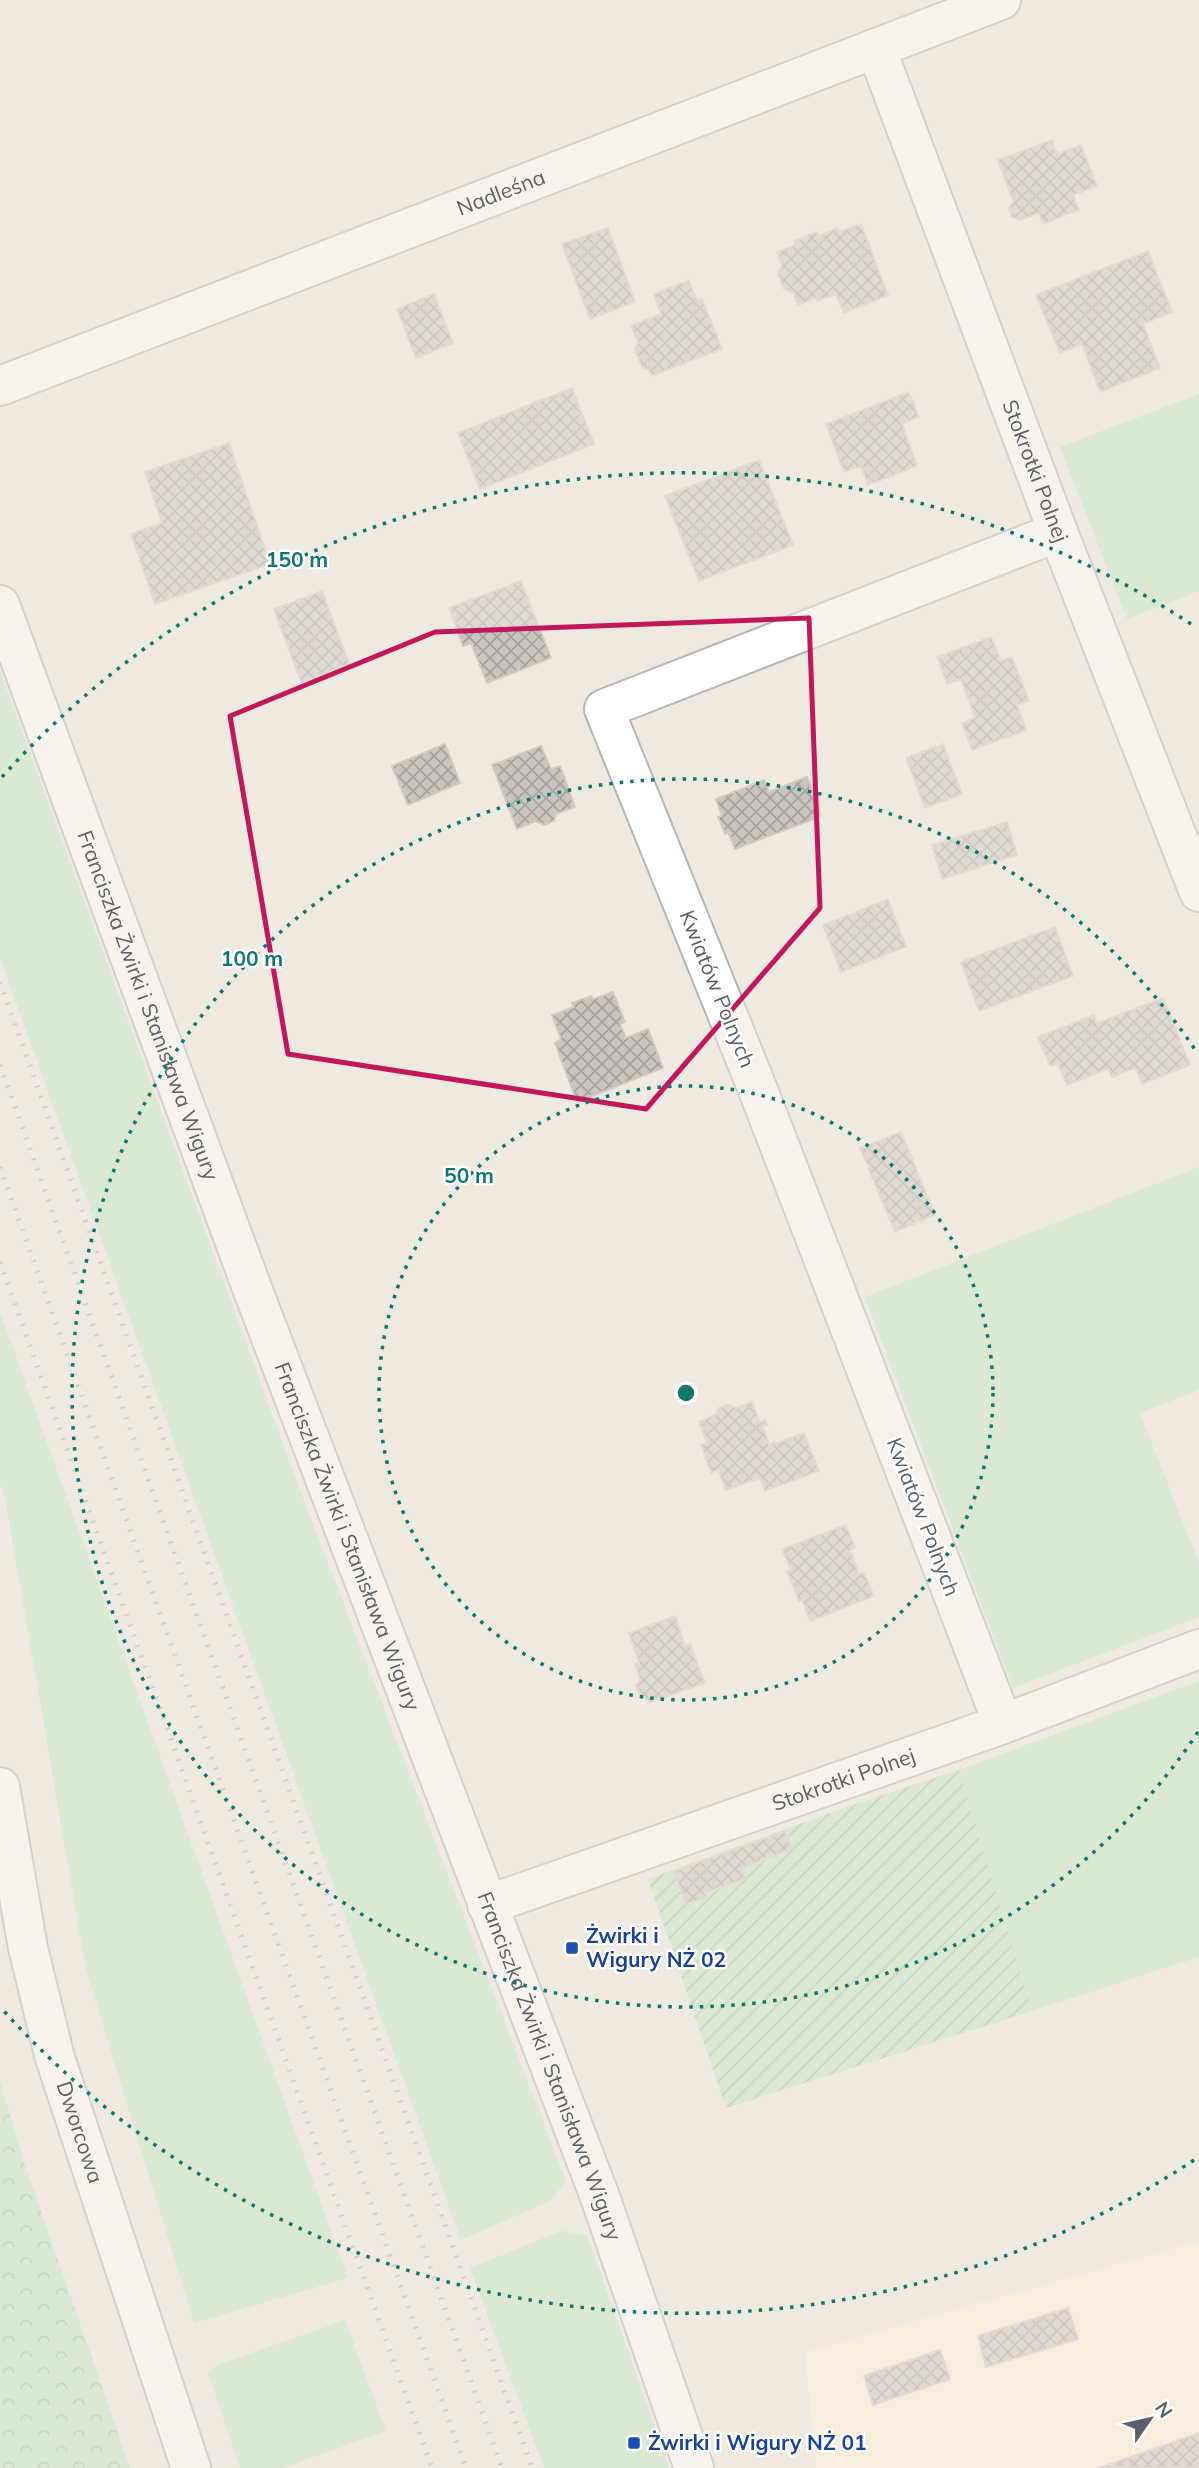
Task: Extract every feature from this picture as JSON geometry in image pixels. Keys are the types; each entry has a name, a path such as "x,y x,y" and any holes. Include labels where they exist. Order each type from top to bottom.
{"street":[{"name":"Nadleśna","path":"0,386 876,48 978,4"},
{"name":"Stokrotki Polnej","path":"876,48 1058,532 1199,892"},
{"name":"Kwiatów Polnych","path":"1003,1724 758,1090 604,709 1058,532"},
{"name":"Franciszka Żwirki i Stanisława Wigury","path":"0,605 257,1301 600,2197 694,2468"},
{"name":"Stokrotki Polnej","path":"487,1905 1003,1724 1199,1649"},
{"name":"Dworcowa","path":"0,1787 28,1948 55,2058 191,2468"}],"highlighted area":[{"path":"809,618 820,908 646,1109 288,1054 230,716 435,632"}],"shaded area":[{"path":"1199,2241 1199,2468 816,2468 805,2352"}],"green space":[{"path":"1199,394 1199,591 1127,619 1060,447"},
{"path":"0,671 300,1490 566,2181 550,2201 461,2240 0,958"},
{"path":"1199,1167 1199,1390 1140,1413 1199,1563 1199,1617 1013,1688 865,1297"},
{"path":"0,1312 348,2278 194,2323 86,1970 6,1503 0,1483"},
{"path":"1199,1681 1199,1957 1032,2011 959,1770"},
{"path":"959,1770 1032,2011 726,2108 648,1879 849,1806"},
{"path":"0,2081 25,2165 130,2468 0,2468"},
{"path":"561,2231 587,2235 669,2468 544,2468 470,2268"},
{"path":"345,2320 386,2431 283,2468 240,2468 208,2373 217,2365"}],"building":[{"path":"1052,140 1057,154 1081,145 1097,186 1073,195 1079,210 1043,224 1039,213 1020,220 1012,217 1009,209 1013,201 998,160"},
{"path":"861,224 888,295 844,313 836,294 798,305 793,293 783,288 778,274 782,265 777,252 795,245 794,241 817,232 819,236 837,228 839,232"},
{"path":"608,228 635,302 590,319 562,244"},
{"path":"1148,251 1172,312 1143,324 1160,368 1100,392 1082,344 1060,353 1036,295"},
{"path":"689,280 697,301 702,299 722,349 651,376 649,370 642,367 635,350 638,342 631,326 661,314 654,294"},
{"path":"434,294 453,343 416,358 397,309"},
{"path":"572,388 594,444 480,489 458,433"},
{"path":"909,392 919,417 902,424 917,466 868,485 861,466 844,472 826,424"},
{"path":"229,443 270,564 155,604 131,534 162,523 145,472"},
{"path":"759,460 793,545 699,581 665,496"},
{"path":"521,581 551,658 487,683 471,643 463,646 449,608"},
{"path":"322,591 349,664 301,682 274,609"},
{"path":"991,637 1001,661 1012,657 1029,701 1017,705 1026,730 972,750 962,723 975,718 961,679 947,684 937,657"},
{"path":"445,744 460,783 408,805 392,766"},
{"path":"943,744 962,794 925,808 906,758"},
{"path":"541,746 551,769 560,766 575,807 556,814 554,821 544,825 536,821 517,829 492,765"},
{"path":"807,777 822,816 735,849 718,817 722,816 716,799 764,780 769,792"},
{"path":"1007,822 1017,855 942,879 932,845"},
{"path":"888,899 906,947 841,972 823,925"},
{"path":"1055,927 1073,976 979,1011 961,962"},
{"path":"613,992 625,1022 620,1024 626,1038 648,1029 663,1068 577,1102 555,1043 561,1039 552,1015 574,1007 572,1003"},
{"path":"1163,998 1190,1065 1142,1084 1135,1068 1112,1077 1108,1069 1067,1085 1058,1063 1050,1066 1038,1037 1094,1015 1097,1023"},
{"path":"901,1132 935,1215 895,1232 860,1148"},
{"path":"752,1402 760,1422 765,1420 767,1425 762,1425 770,1446 774,1442 804,1433 819,1471 765,1491 760,1478 726,1490 718,1470 711,1473 701,1445 707,1443 699,1422 715,1415 719,1408 728,1404 736,1408"},
{"path":"846,1525 855,1548 850,1550 859,1574 864,1573 874,1596 810,1621 787,1571 791,1570 782,1549"},
{"path":"675,1616 685,1646 690,1644 705,1683 648,1703 636,1686 640,1679 635,1664 639,1663 629,1633"},
{"path":"785,1831 792,1849 741,1868 745,1879 705,1893 707,1897 686,1904 674,1871"},
{"path":"1068,2308 1078,2339 986,2367 978,2336"},
{"path":"940,2350 950,2379 873,2405 864,2376"},
{"path":"1199,2433 1199,2468 1099,2468"}],"railway":[{"path":"0,982 532,2468"},
{"path":"0,1065 502,2468"},
{"path":"0,1167 466,2468"},
{"path":"0,1262 432,2468"}],"place":[{"name":"Żwirki i Wigury NŻ 02","path":"572,1948"},
{"name":"Żwirki i Wigury NŻ 01","path":"634,2443"}]}
